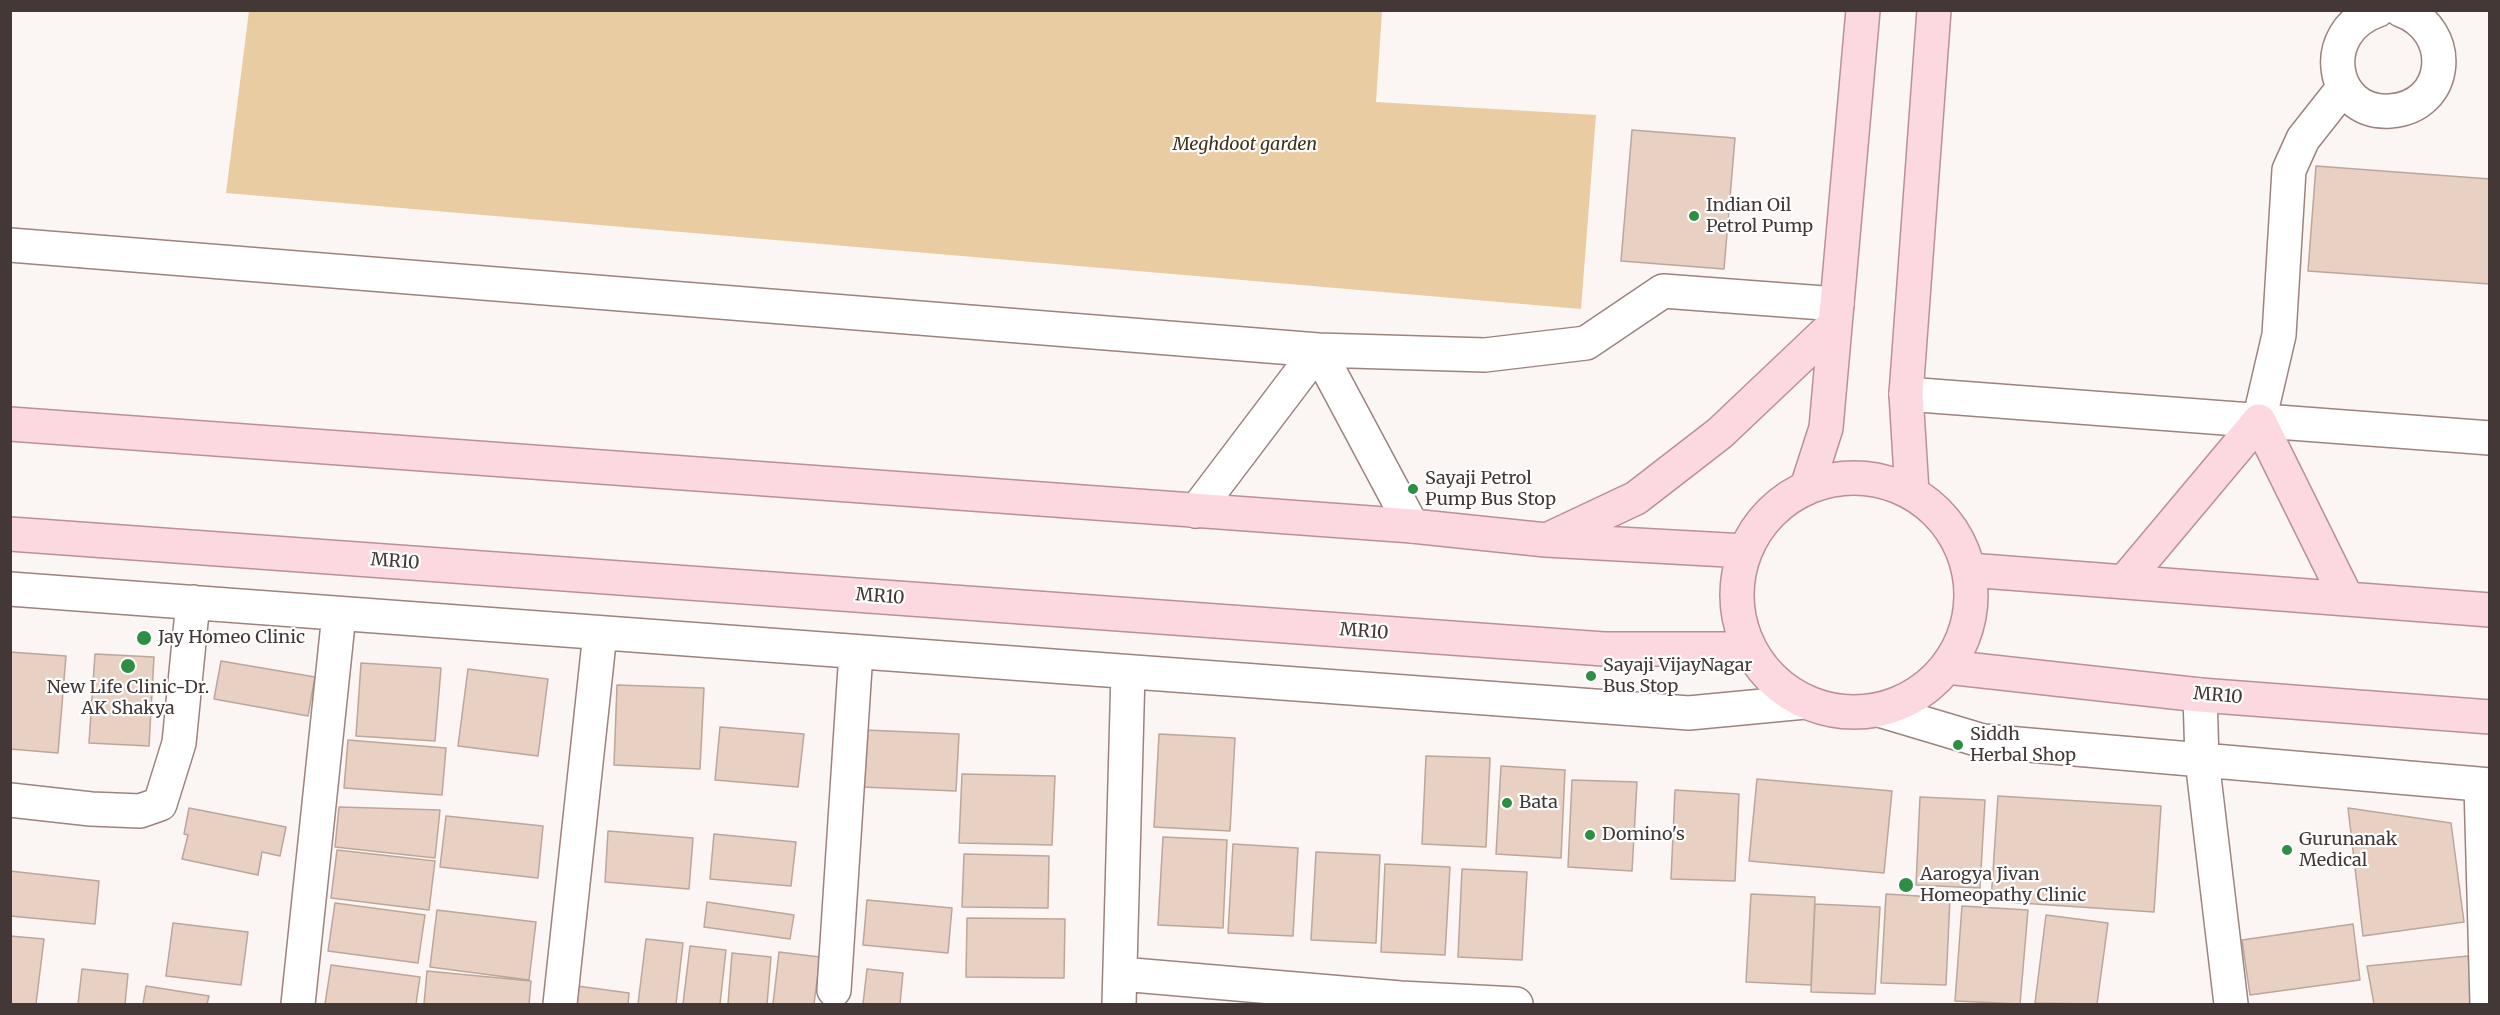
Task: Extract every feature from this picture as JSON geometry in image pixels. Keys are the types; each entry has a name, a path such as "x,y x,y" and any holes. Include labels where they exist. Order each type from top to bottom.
{"main road":[{"path":"1807,487 1826,428 1863,10"},
{"path":"1912,492 1906,394 1934,10"},
{"path":"1546,540 1636,498 1720,433 1836,314"},
{"path":"2124,582 2259,421 2347,599"},
{"path":"10,424 1412,526 1546,540 1745,551"},
{"path":"1842,478 1878,480 1912,492 1938,513 1958,539 1969,570 1972,604 1964,637 1947,667 1917,694 1879,710 1842,712 1805,702 1773,680 1749,649 1738,617 1737,584 1745,551 1760,525 1781,502 1807,487 1842,478"},
{"name":"MR10","path":"10,534 1604,649 1749,649"},
{"path":"1969,570 2490,610"},
{"name":"MR10","path":"1947,667 2200,694 2490,717"}],"street":[{"path":"2378,10 2364,15 2351,25 2341,39 2337,56 2338,72 2344,87 2356,100 2371,109 2388,111 2404,109 2420,101 2432,88 2439,72 2440,56 2435,39 2426,25 2413,15 2401,10"},
{"path":"2259,421 2279,335 2289,170 2303,139 2344,87"},
{"path":"10,245 1318,350 1485,355 1586,343 1663,291 1836,314"},
{"path":"1197,511 1318,350"},
{"path":"1318,350 1412,526"},
{"path":"1906,394 2490,438"},
{"path":"10,589 1689,713 1805,702"},
{"path":"10,800 140,812 160,804 179,743 193,602"},
{"path":"298,1005 339,614"},
{"path":"560,1005 600,633"},
{"path":"834,990 856,652"},
{"path":"1128,672 1120,989 1515,1005"},
{"path":"2200,694 2202,760 2231,1005"},
{"path":"1879,710 1983,741 2485,785 2487,1005"}],"green space":[{"name":"Meghdoot garden","path":"249,11 1382,11 1376,102 1596,115 1581,309 226,193"}],"building":[{"path":"1632,130 1735,138 1724,269 1621,261"},
{"path":"2316,166 2490,179 2490,284 2308,271"},
{"path":"10,652 66,656 58,753 10,749"},
{"path":"95,654 154,657 149,746 89,743"},
{"path":"221,661 315,677 308,716 214,699"},
{"path":"361,663 441,668 435,741 356,736"},
{"path":"468,669 548,679 538,756 458,746"},
{"path":"617,685 704,688 700,769 614,765"},
{"path":"720,727 804,734 798,787 715,780"},
{"path":"865,730 959,734 956,791 862,787"},
{"path":"1159,734 1235,738 1230,831 1154,827"},
{"path":"348,740 446,748 442,795 344,788"},
{"path":"1426,756 1490,758 1486,847 1422,844"},
{"path":"1501,766 1565,770 1561,858 1496,854"},
{"path":"962,774 1055,776 1052,845 959,843"},
{"path":"1757,779 1892,791 1884,873 1749,861"},
{"path":"1572,780 1637,782 1632,871 1568,867"},
{"path":"1675,790 1739,794 1735,881 1671,879"},
{"path":"1998,796 2161,806 2154,912 1991,901"},
{"path":"1920,797 1985,800 1980,888 1916,885"},
{"path":"339,807 440,810 435,858 335,847"},
{"path":"189,808 286,827 280,856 262,852 258,875 182,859 188,835 184,834"},
{"path":"2348,808 2451,823 2464,922 2363,936"},
{"path":"446,816 543,826 538,878 440,867"},
{"path":"608,831 693,838 689,889 605,882"},
{"path":"714,834 796,842 791,886 710,879"},
{"path":"1163,837 1227,840 1223,928 1158,925"},
{"path":"1233,844 1298,848 1293,936 1228,933"},
{"path":"337,850 435,861 429,910 331,898"},
{"path":"1316,852 1380,855 1376,943 1311,940"},
{"path":"964,854 1049,856 1048,908 962,907"},
{"path":"1385,864 1450,867 1445,955 1381,952"},
{"path":"1462,869 1527,872 1522,960 1458,957"},
{"path":"10,871 99,881 95,924 10,916"},
{"path":"1751,894 1815,897 1811,985 1746,982"},
{"path":"1886,894 1950,898 1946,985 1881,983"},
{"path":"867,900 952,908 948,953 863,945"},
{"path":"707,902 794,915 790,939 704,927"},
{"path":"335,903 425,915 418,963 328,951"},
{"path":"1815,904 1880,907 1875,994 1811,992"},
{"path":"1962,906 2028,910 2020,1004 1955,1001"},
{"path":"437,910 536,922 529,980 430,967"},
{"path":"2046,915 2108,923 2097,1004 2035,1003"},
{"path":"967,918 1065,919 1064,978 966,977"},
{"path":"173,923 248,932 241,985 166,976"},
{"path":"2353,924 2360,980 2250,995 2242,940"},
{"path":"10,936 44,939 36,1004 10,1004"},
{"path":"646,939 683,943 676,1004 638,1004"},
{"path":"690,946 726,950 720,1004 683,1004"},
{"path":"779,952 820,957 814,1004 773,1004"},
{"path":"732,953 771,957 767,1004 728,1004"},
{"path":"2468,956 2473,1004 2374,1004 2367,966"},
{"path":"331,965 420,977 416,1004 325,1004"},
{"path":"82,969 128,974 125,1004 78,1004"},
{"path":"867,969 903,973 900,1004 863,1004"},
{"path":"427,971 531,981 529,1004 424,1004"},
{"path":"570,985 629,993 628,1004 567,1004"},
{"path":"146,986 209,996 207,1004 143,1004"}],"place":[{"name":"Indian Oil Petrol Pump","path":"1694,216"},
{"name":"Sayaji Petrol Pump Bus Stop","path":"1413,489"},
{"name":"Jay Homeo Clinic","path":"144,638"},
{"name":"New Life Clinic-Dr. AK Shakya","path":"128,666"},
{"name":"Sayaji VijayNagar Bus Stop","path":"1591,676"},
{"name":"Siddh Herbal Shop","path":"1958,745"},
{"name":"Bata","path":"1507,803"},
{"name":"Domino's","path":"1590,835"},
{"name":"Gurunanak Medical","path":"2287,850"},
{"name":"Aarogya Jivan Homeopathy Clinic","path":"1906,885"}]}
